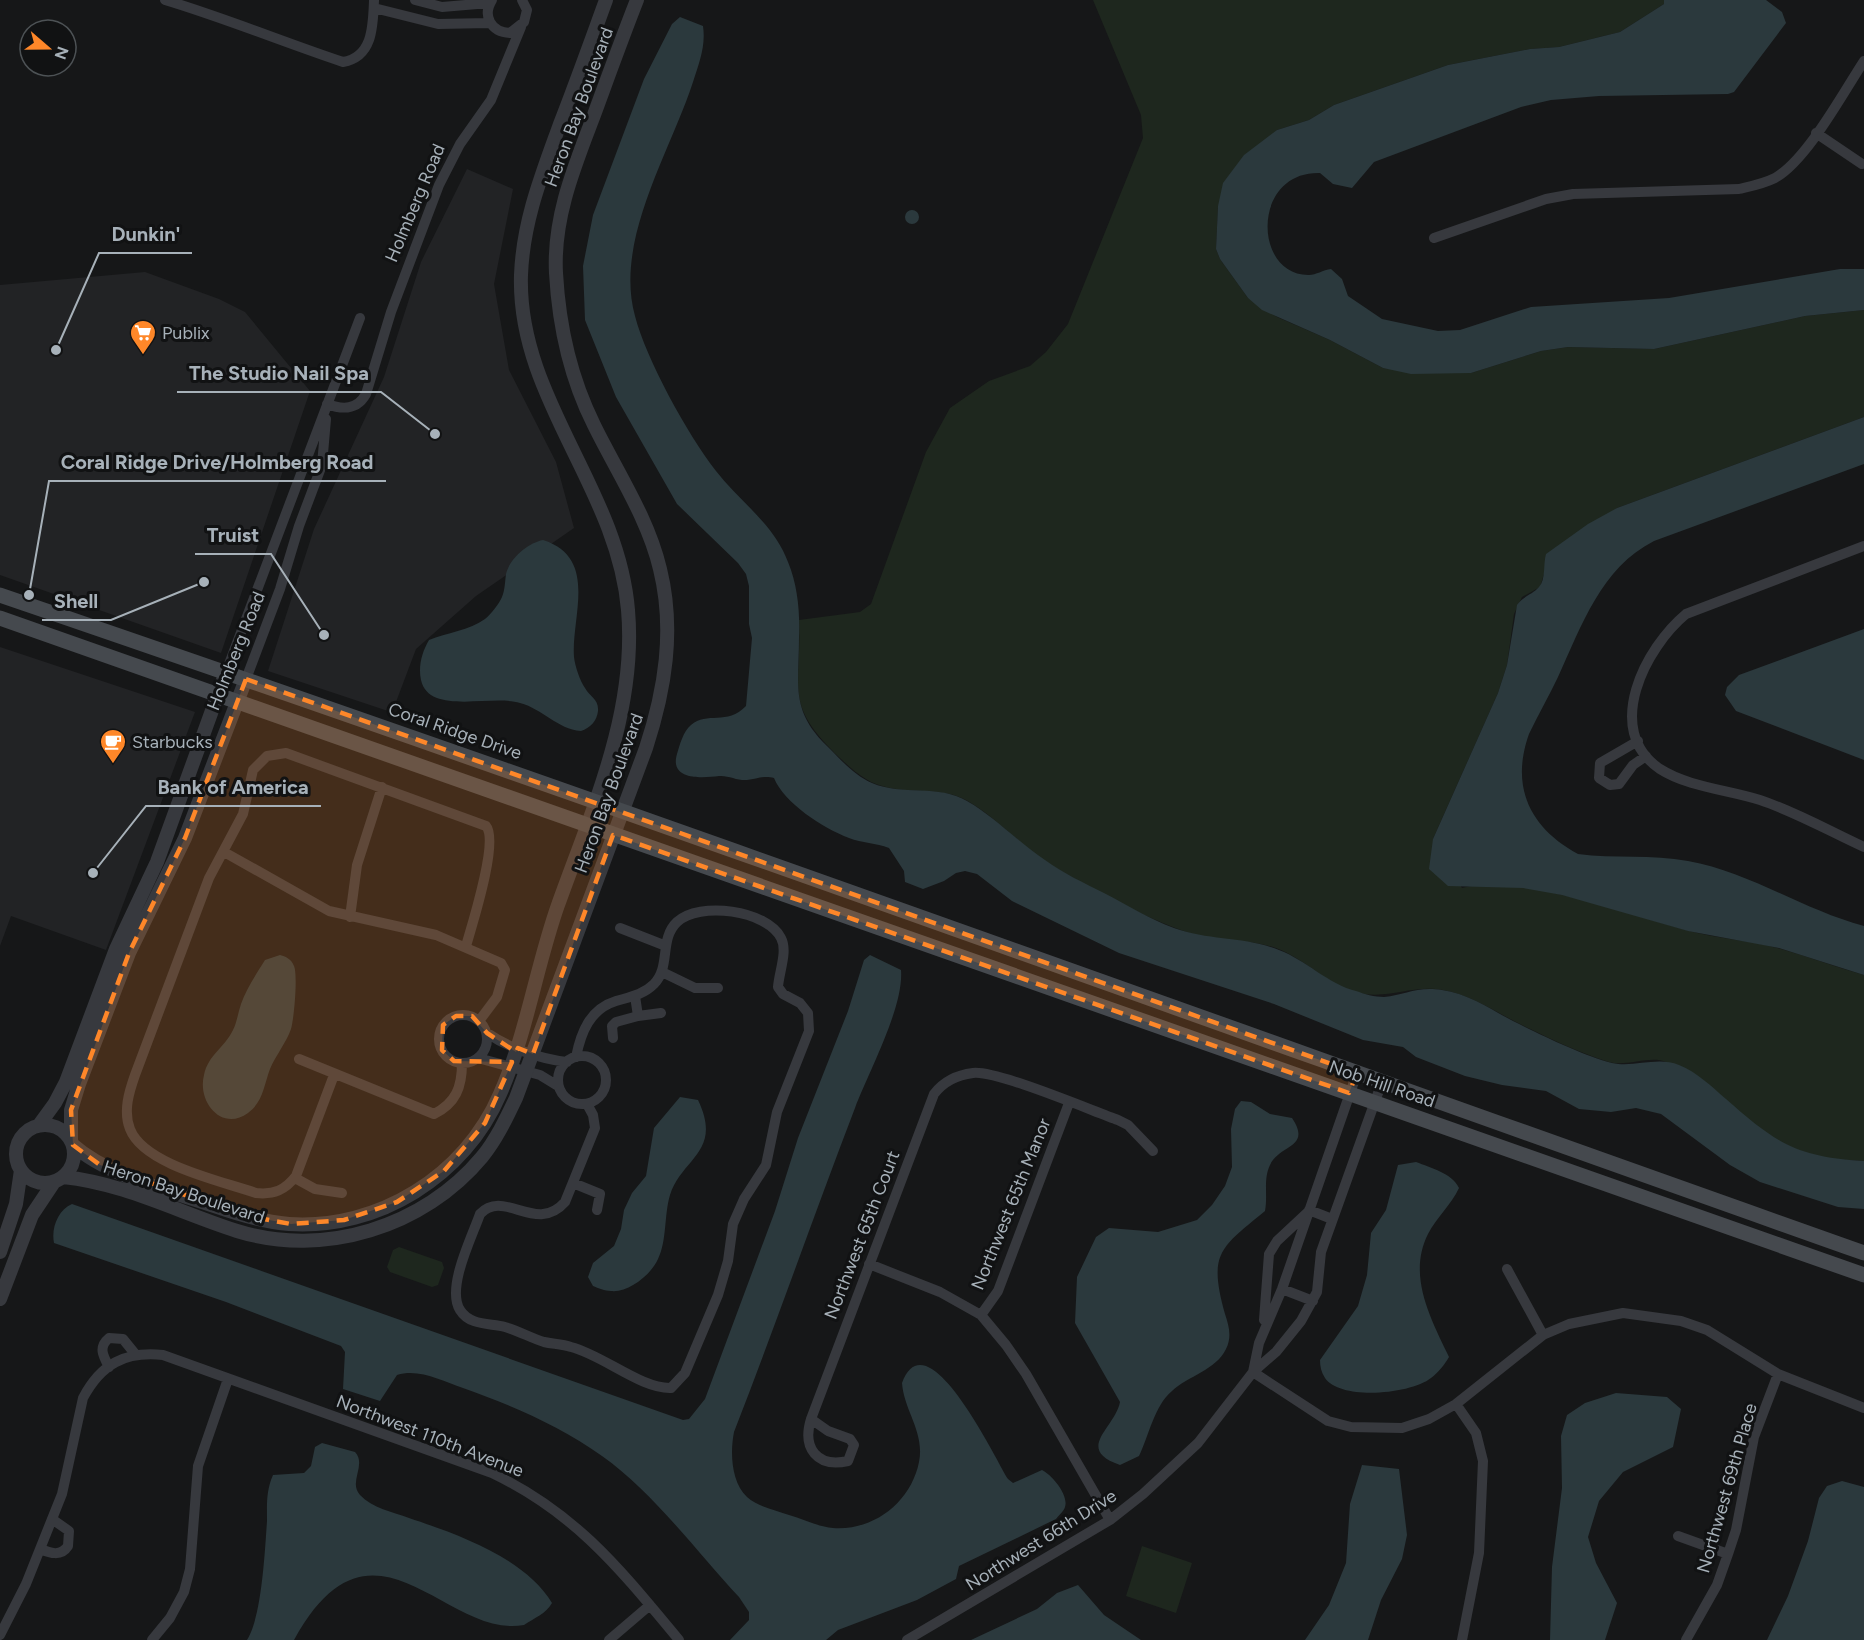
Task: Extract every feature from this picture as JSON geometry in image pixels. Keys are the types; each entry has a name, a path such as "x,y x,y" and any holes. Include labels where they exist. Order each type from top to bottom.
{"main road":[{"name":"Coral Ridge Drive","path":"0,595 623,810 895,910"},
{"path":"0,618 614,834"},
{"name":"Nob Hill Road","path":"614,834 1864,1275"},
{"name":"Nob Hill Road","path":"895,910 1864,1252"}],"street":[{"path":"165,0 232,20 274,39 343,62 355,60 367,48 374,4 438,24 489,22"},
{"path":"498,31 510,33 521,27 526,16 522,0"},
{"name":"Heron Bay Boulevard","path":"72,1143 100,1164 242,1215 291,1224 344,1220 372,1213 397,1202 444,1171 466,1149 486,1123 511,1067 552,921 595,801 615,738 624,698 628,612 624,577 599,501 541,383 523,314 521,280 528,215 606,0"},
{"name":"Heron Bay Boulevard","path":"59,1180 96,1181 255,1235 297,1240 364,1232 403,1219 429,1204 457,1182 482,1157 501,1130 527,1071 660,705 667,655 666,609 660,569 643,518 576,386 564,344 556,269 562,208 573,171 637,0"},
{"path":"416,19 418,1 442,7 490,2 487,10 489,22 498,31 505,47 506,60"},
{"name":"Holmberg Road","path":"327,404 337,408 352,408 366,394 391,312 439,184 460,144 491,100 521,27"},
{"path":"1434,238 1546,199 1573,194 1739,189 1757,185 1776,177 1792,164 1816,133 1864,61"},
{"path":"1816,133 1862,164"},
{"path":"327,404 360,318"},
{"name":"Holmberg Road","path":"39,1125 56,1103 66,1082 116,949 157,862 327,404"},
{"name":"Holmberg Road","path":"72,1143 71,1110 79,1084 129,953 185,838 280,588 295,537 322,465 327,404"},
{"path":"1864,546 1686,614 1668,628 1655,646 1634,693 1632,711 1642,749 1660,769 1680,779 1761,801 1802,816 1864,846"},
{"path":"334,1075 295,1178 278,1192 256,1193 163,1159 135,1138 128,1120 129,1092 201,898 243,814 253,770 267,756 286,753 477,822 490,831 489,857 466,946"},
{"path":"350,917 357,865 382,787"},
{"path":"224,852 311,902 350,917 404,926 466,946 501,963 505,970 497,997 479,1021"},
{"path":"558,1086 560,1071 571,1059 589,1019 600,1008 635,996 654,984 662,972 666,946 676,923 686,915 719,909 757,920 773,928 781,937 784,948 778,987 783,994 800,1003 808,1013 809,1031 777,1112 766,1165 744,1199 733,1224 728,1261 718,1295 685,1373 671,1388 660,1388 601,1357 571,1347 544,1342 508,1328 482,1324 461,1312 456,1302 455,1288 480,1214 495,1205 537,1215 548,1215 558,1210 565,1202 595,1128 593,1115 587,1104"},
{"path":"620,928 666,946"},
{"path":"662,972 694,988 718,988"},
{"path":"635,996 638,1016"},
{"path":"613,1038 612,1026 616,1022 661,1013"},
{"path":"464,1014 479,1021 487,1033 517,1048 571,1059 591,1058 602,1068 605,1075 606,1082 600,1096 587,1104 572,1103 550,1079 478,1058 462,1063 447,1056 442,1050 440,1033 443,1025 456,1016 464,1014"},
{"path":"478,1058 486,1047 487,1033"},
{"path":"299,1059 434,1114 445,1109 456,1098 462,1076 462,1063"},
{"name":"Northwest 65th Court","path":"811,1419 828,1431 850,1439 854,1445 848,1461 839,1463 822,1458 813,1452 807,1443 807,1433 811,1419 869,1264 934,1094 949,1079 987,1073 1069,1103"},
{"name":"Northwest 66th Drive","path":"1259,1344 1282,1289 1357,1073"},
{"name":"Northwest 66th Drive","path":"907,1640 1110,1520 1143,1494 1198,1443 1253,1372 1276,1353 1301,1321 1313,1301 1320,1275 1321,1252 1382,1082"},
{"path":"1069,1103 1128,1125 1153,1151"},
{"name":"Northwest 65th Manor","path":"981,1315 999,1291 1069,1103"},
{"path":"0,1252 16,1204 21,1170 16,1152 18,1143 23,1135 39,1125 54,1126 72,1143 72,1166 32,1215 0,1299"},
{"path":"21,1170 36,1182 59,1180"},
{"path":"295,1178 315,1190 342,1193"},
{"path":"573,1184 600,1194 597,1210"},
{"path":"1309,1210 1332,1219"},
{"name":"Northwest 66th Drive","path":"1253,1372 1266,1309 1269,1254 1276,1241 1309,1210"},
{"path":"869,1264 940,1292 981,1315 1006,1344 1026,1374 1110,1520"},
{"path":"1507,1269 1543,1335"},
{"path":"1282,1289 1313,1301"},
{"path":"1253,1372 1328,1421 1351,1427 1402,1428 1429,1419 1456,1404 1543,1335 1594,1317 1623,1313 1682,1321 1707,1330 1778,1374 1864,1408"},
{"path":"0,1635 10,1619 62,1494 83,1398 91,1384 113,1364 102,1352 103,1346 109,1338 123,1338 136,1355"},
{"name":"Northwest 110th Avenue","path":"113,1364 136,1355 163,1356 492,1473 514,1483 567,1518 603,1551 679,1640"},
{"name":"Northwest 69th Place","path":"1686,1640 1713,1593 1728,1554 1736,1530 1754,1437 1778,1374"},
{"path":"152,1640 170,1618 184,1592 190,1569 198,1466 228,1379"},
{"path":"1456,1404 1476,1433 1483,1461 1479,1553 1462,1640"},
{"path":"40,1549 62,1553 68,1546 69,1531 52,1519"},
{"path":"1678,1536 1728,1554"},
{"path":"609,1640 650,1605"}],"highlighted area":[{"path":"246,679 1357,1073 1349,1093 613,835 533,1054 518,1048 516,1052 487,1033 472,1016 456,1016 443,1025 442,1050 454,1061 512,1062 485,1123 444,1171 397,1202 344,1220 291,1224 242,1215 100,1165 73,1145 71,1110 79,1084 129,953 185,838"}],"shaded area":[{"path":"1093,0 1664,0 1664,4 1620,32 1559,47 1530,49 1448,65 1334,105 1309,120 1277,130 1218,206 1216,249 1220,259 1248,298 1277,317 1330,340 1383,368 1471,373 1541,351 1568,347 1654,349 1805,316 1864,310 1864,417 1617,508 1544,574 1540,587 1522,597 1514,614 1507,665 1498,693 1433,839 1462,888 1485,885 1513,886 1542,891 1605,906 1698,933 1781,949 1864,975 1864,1161 1820,1157 1783,1145 1760,1131 1666,1062 1653,1060 1609,1062 1549,1038 1489,1007 1453,992 1419,989 1374,995 1348,990 1276,948 1257,943 1208,938 1162,923 1054,867 1031,851 989,815 966,800 939,792 890,788 869,781 841,759 810,724 799,696 799,620 860,612 871,604 926,452 950,408 989,381 1030,366 1046,352 1068,324 1143,138 1141,115"},
{"path":"1664,0 1766,0 1782,12 1786,23 1734,92 1728,94 1599,96 1551,100 1521,107 1374,162 1352,188 1333,184 1320,173 1297,177 1281,188 1271,205 1268,224 1270,243 1277,259 1291,271 1309,275 1331,269 1342,279 1348,296 1382,319 1438,331 1460,330 1531,307 1669,298 1840,269 1864,269 1864,310 1805,316 1654,349 1568,347 1541,351 1471,373 1411,374 1383,368 1330,340 1262,310 1248,298 1220,259 1216,249 1218,206 1223,183 1244,155 1277,130 1309,120 1334,105 1448,65 1530,49 1559,47 1620,32 1664,4"},
{"path":"680,17 703,26 703,47 693,82 638,227 632,257 631,287 635,316 648,353 693,438 716,471 765,525 782,548 794,580 798,600 798,683 802,708 815,733 837,756 854,772 872,783 896,789 945,793 967,801 1059,869 1174,928 1200,935 1253,942 1279,950 1346,988 1370,995 1384,997 1433,989 1452,992 1479,1002 1562,1044 1612,1063 1662,1062 1686,1068 1759,1127 1788,1145 1821,1156 1864,1161 1864,1209 1838,1207 1760,1182 1730,1165 1661,1114 1636,1108 1611,1112 1579,1109 1546,1091 1502,1085 1465,1076 1416,1057 1403,1047 1363,1040 1274,1004 1119,953 1012,901 977,874 965,871 956,873 944,881 923,889 905,882 904,871 889,848 849,838 816,821 786,797 774,778 744,780 722,776 697,777 689,776 678,769 677,754 684,735 691,725 704,719 732,715 746,706 752,638 749,624 749,586 746,574 738,563 677,504 616,397 585,320 583,266 593,215 644,79 672,24"},
{"path":"467,169 513,189 494,284 509,370 556,462 574,528 476,596 416,649 396,702 388,711 268,671 314,529 384,377 421,262"},
{"path":"912,210 917,212 919,217 917,222 912,224 907,222 905,217 907,212"},
{"path":"145,272 219,299 245,312 310,391 221,653 0,575 0,285"},
{"path":"1864,417 1864,464 1654,541 1636,552 1620,566 1607,582 1585,618 1529,734 1522,771 1523,788 1536,819 1561,844 1578,854 1674,859 1711,866 1755,882 1819,911 1864,926 1864,975 1779,948 1688,931 1562,895 1523,888 1448,886 1429,869 1433,839 1498,693 1507,665 1517,605 1541,584 1546,554 1588,524 1617,508"},
{"path":"543,540 560,549 571,560 577,574 578,607 574,657 581,681 598,707 595,721 581,731 565,727 520,703 463,702 436,698 426,691 421,680 421,659 429,640 465,629 485,619 502,597 506,574 511,562 526,548"},
{"path":"1864,629 1864,760 1736,711 1725,695 1727,687 1739,675"},
{"path":"0,647 195,712 106,950 11,916 0,946"},
{"path":"280,955 290,960 295,971 291,1029 270,1069 257,1104 248,1113 229,1119 214,1111 208,1104 203,1085 206,1068 233,1030 246,993 265,960"},
{"path":"870,955 901,970 897,1002 734,1432 732,1457 735,1475 742,1491 756,1503 822,1526 848,1528 876,1519 899,1501 915,1476 919,1462 919,1441 902,1383 913,1367 927,1367 943,1378 960,1398 1008,1479 1013,1483 1042,1470 1059,1486 1066,1502 1056,1519 959,1566 956,1579 917,1600 838,1630 826,1640 730,1640 749,1620 749,1612 739,1597 674,1523 621,1471 586,1445 535,1417 422,1374 397,1375 380,1401 343,1389 345,1352 341,1346 226,1302 54,1243 54,1231 59,1215 72,1204 683,1420 689,1419 705,1399 775,1211 798,1138 848,1011 864,960"},
{"path":"680,1097 698,1100 706,1132 698,1153 676,1182 670,1195 663,1244 658,1259 645,1277 625,1289 609,1291 593,1286 588,1277 593,1263 614,1246 621,1229 624,1210 632,1193 646,1176 654,1128"},
{"path":"1241,1101 1251,1102 1270,1114 1292,1118 1298,1135 1296,1141 1280,1153 1270,1165 1265,1211 1228,1244 1218,1264 1220,1294 1229,1332 1226,1349 1209,1368 1179,1386 1166,1397 1156,1413 1139,1456 1120,1465 1107,1459 1100,1452 1098,1445 1117,1412 1120,1402 1075,1323 1077,1277 1096,1237 1109,1228 1158,1232 1197,1220 1212,1205 1225,1186 1232,1167 1231,1129 1235,1109"},
{"path":"1416,1162 1451,1178 1459,1188 1428,1234 1422,1250 1420,1266 1424,1297 1449,1357 1431,1378 1421,1384 1376,1393 1346,1390 1333,1385 1325,1378 1320,1360 1358,1306 1367,1275 1371,1233 1386,1210 1398,1165"},
{"path":"399,1247 442,1262 444,1268 438,1285 432,1287 390,1272 387,1267 393,1250"},
{"path":"1616,1393 1667,1397 1681,1409 1673,1447 1623,1472 1599,1501 1588,1537 1596,1563 1617,1603 1605,1640 1550,1640 1552,1567 1562,1488 1561,1436 1567,1415 1585,1403"},
{"path":"322,1443 355,1452 359,1462 357,1490 370,1503 428,1524 488,1550 525,1573 552,1603 543,1613 524,1625 495,1624 466,1613 409,1584 381,1576 352,1579 323,1599 294,1640 247,1640 256,1616 262,1582 267,1498 273,1475 304,1473 311,1466 315,1447"},
{"path":"1362,1465 1399,1469 1407,1535 1402,1559 1381,1600 1368,1640 1305,1640 1329,1605 1346,1563 1350,1504"},
{"path":"1842,1481 1864,1487 1864,1640 1767,1640 1788,1596 1808,1541 1819,1498 1827,1486"},
{"path":"1142,1546 1192,1563 1176,1613 1126,1596"},
{"path":"1078,1585 1104,1615 1141,1640 971,1640 1037,1609 1057,1593"}],"place":[{"name":"Dunkin'","path":"56,350"},
{"name":"Publix","path":"143,356"},
{"name":"The Studio Nail Spa","path":"435,434"},
{"name":"Shell","path":"204,582"},
{"name":"Coral Ridge Drive/Holmberg Road","path":"29,595"},
{"name":"Truist","path":"324,635"},
{"name":"Starbucks","path":"113,765"},
{"name":"Bank of America","path":"93,873"}]}
